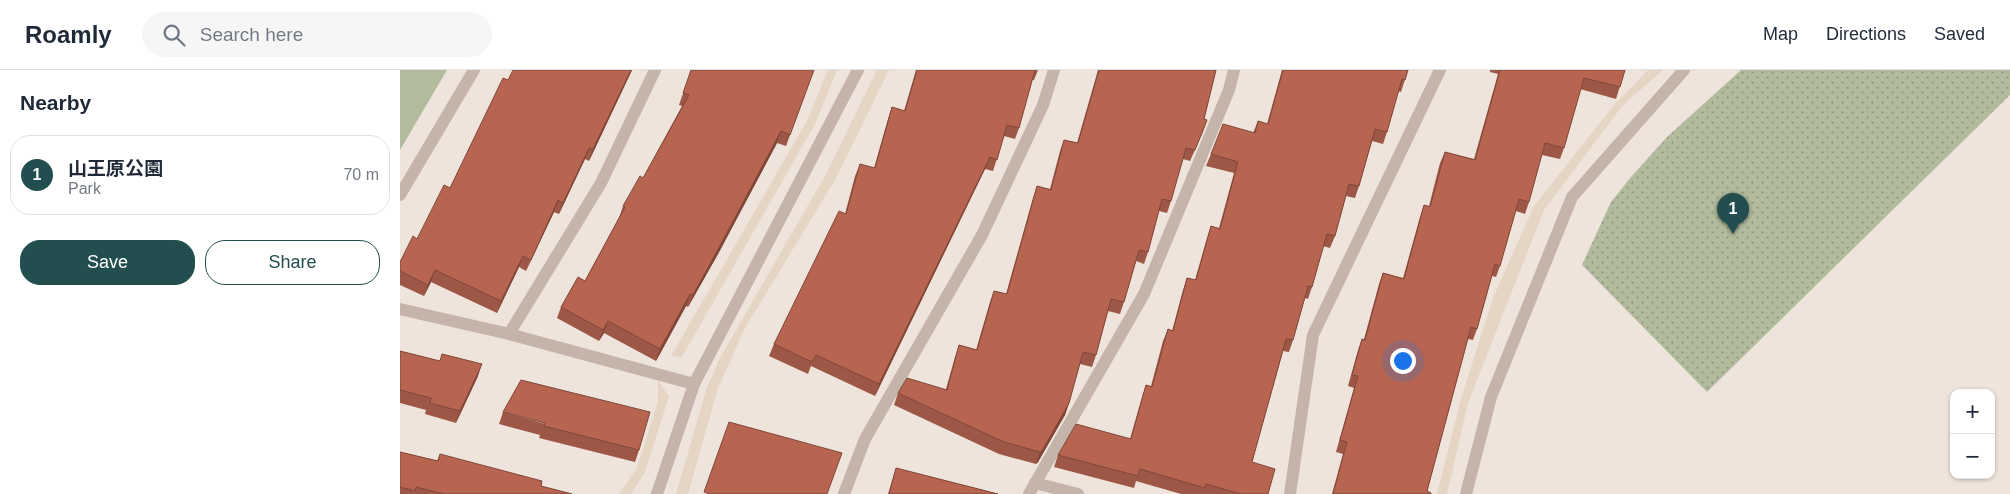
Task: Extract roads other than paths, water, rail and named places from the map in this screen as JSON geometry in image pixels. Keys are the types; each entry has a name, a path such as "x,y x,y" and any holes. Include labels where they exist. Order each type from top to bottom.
{"street":[{"path":"400,195 474,70"},
{"path":"509,334 601,183 655,70"},
{"path":"657,494 694,384 858,70"},
{"path":"844,494 865,439 982,235 1043,105 1054,70"},
{"path":"1078,494 1032,488 1144,294 1229,90 1234,70"},
{"path":"1290,494 1314,335 1440,70"},
{"path":"1466,494 1490,398 1572,197 1684,70"},
{"path":"400,309 509,334 694,384"}],"place":[{"name":"山王原公園","path":"1733,234"}]}
